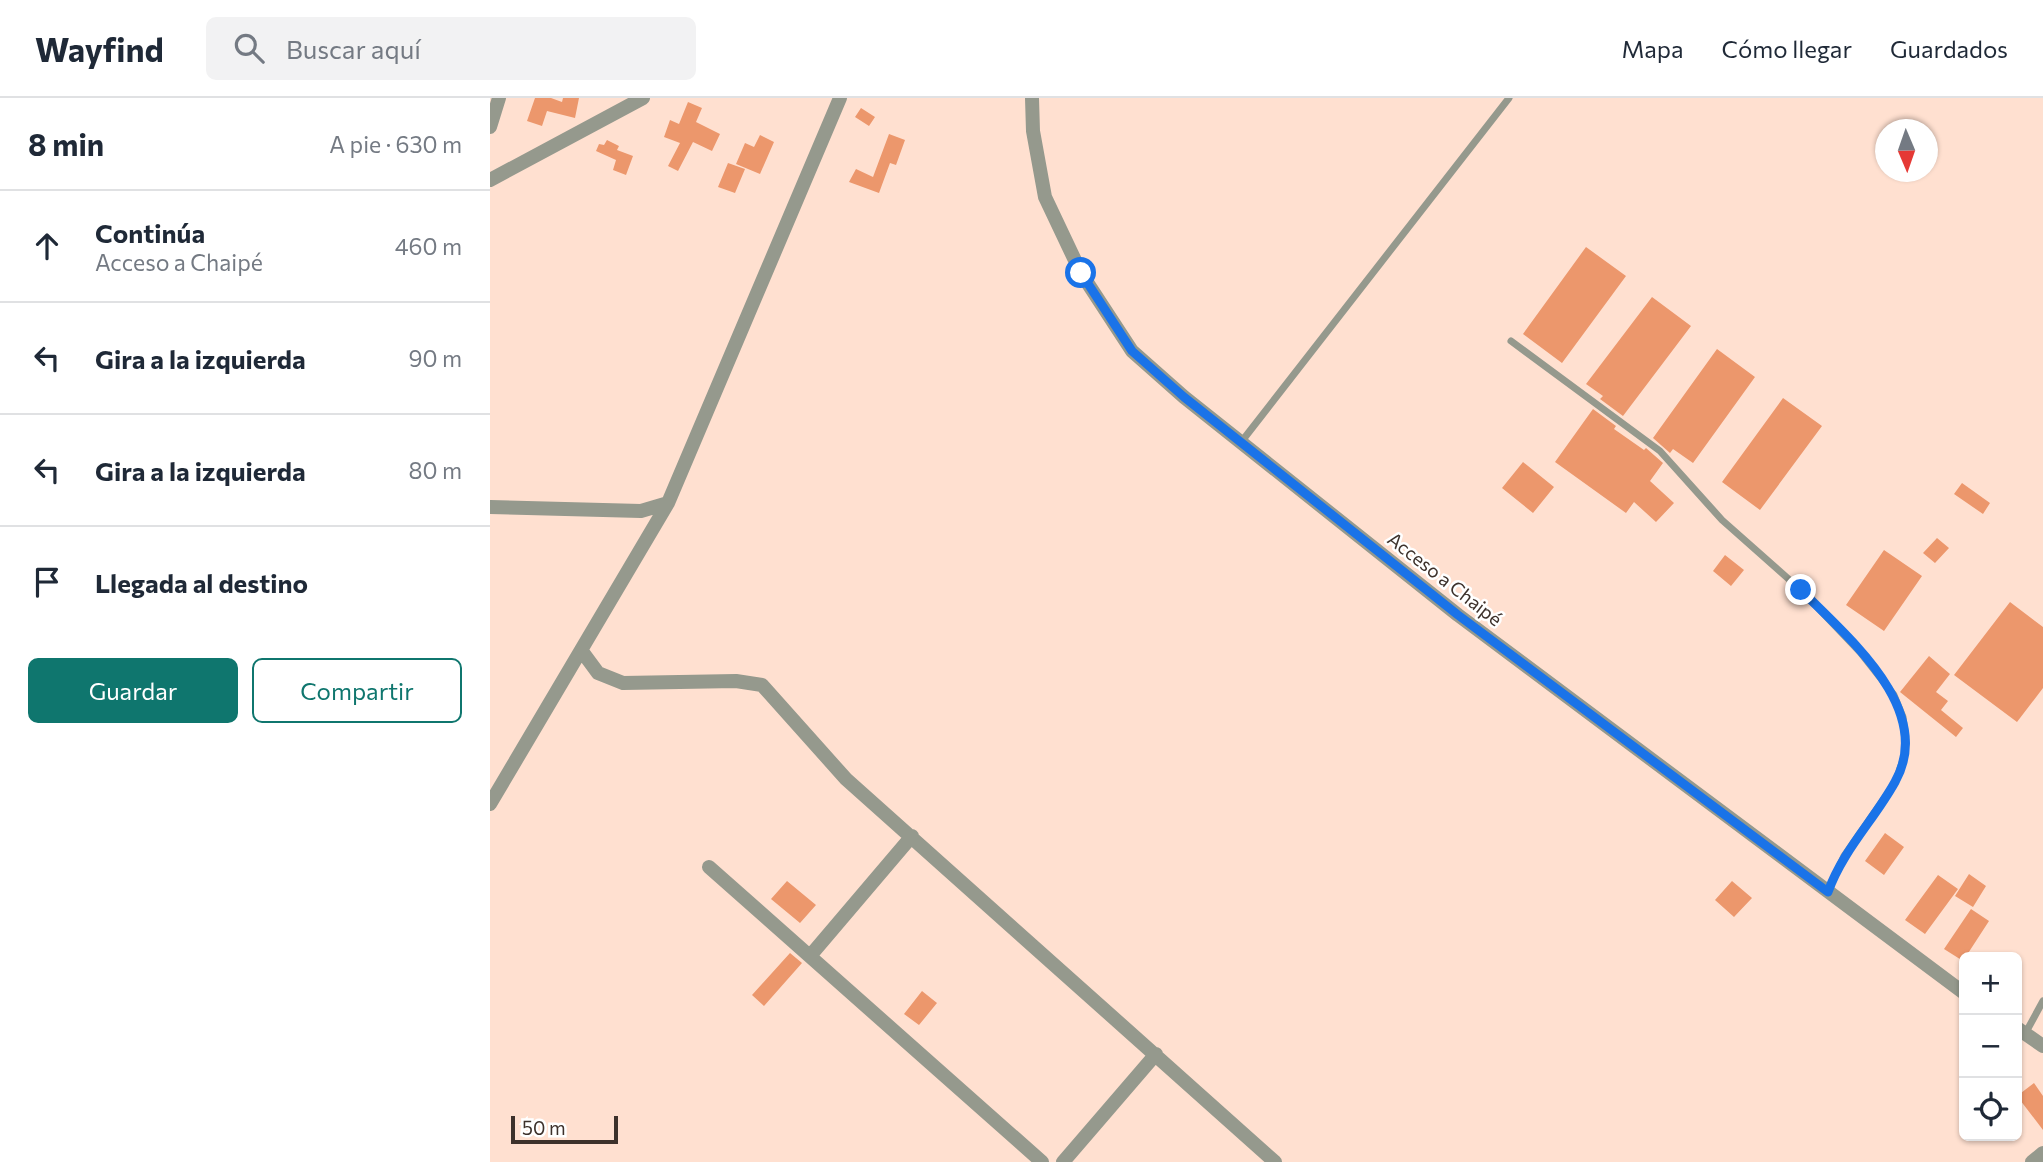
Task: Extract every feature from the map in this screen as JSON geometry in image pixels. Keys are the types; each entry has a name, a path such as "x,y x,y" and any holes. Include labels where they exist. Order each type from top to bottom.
{"street":[{"path":"490,127 499,98"},
{"path":"490,180 643,98"},
{"path":"490,804 668,503 840,98"},
{"name":"Acceso a Chaipé","path":"1032,98 1033,131 1045,197 1081,273 1132,351 1184,397 1458,615 1959,989"},
{"path":"490,508 641,511 668,503"},
{"path":"581,650 598,673 623,683 736,681 762,685 846,779 1275,1162"},
{"path":"810,956 912,836"},
{"path":"709,867 1042,1162"},
{"path":"2022,1032 2043,1046"},
{"path":"1062,1162 1156,1054"},
{"path":"2032,1162 2043,1153"}],"lane":[{"path":"1242,441 1509,98"},
{"path":"1511,341 1660,451 1723,520 1831,621 1894,695 1905,729 1906,743 1901,770 1895,783 1844,856 1828,892"},
{"path":"2022,1030 2043,1001"}],"building":[{"path":"535,98 551,98 562,102 563,98 579,98 575,118 547,111 542,126 527,121"},
{"path":"688,102 702,108 696,122 720,134 712,151 693,142 678,171 668,166 680,143 664,137 670,120 679,124"},
{"path":"861,108 875,117 869,126 855,117"},
{"path":"889,134 905,140 896,165 890,163 879,193 849,182 856,169 873,177"},
{"path":"760,135 774,142 760,174 736,164 745,143 754,147"},
{"path":"607,140 619,146 617,150 633,156 626,175 613,170 616,160 596,151 599,144 604,145"},
{"path":"728,163 745,169 735,193 718,187"},
{"path":"1586,247 1626,276 1562,363 1523,334"},
{"path":"1652,297 1691,326 1623,416 1600,399 1603,396 1586,384"},
{"path":"1717,349 1755,377 1693,463 1673,449 1670,453 1653,438"},
{"path":"1783,398 1822,426 1760,510 1722,482"},
{"path":"1593,409 1616,426 1614,429 1644,450 1646,448 1663,463 1650,481 1674,503 1656,522 1634,502 1626,513 1555,462"},
{"path":"1523,462 1554,487 1533,513 1502,488"},
{"path":"1962,483 1990,503 1983,514 1954,494"},
{"path":"1937,538 1949,548 1935,563 1923,553"},
{"path":"1884,550 1922,576 1884,631 1846,605"},
{"path":"1725,555 1744,570 1731,586 1713,571"},
{"path":"2010,602 2043,627 2043,688 2017,722 1954,675"},
{"path":"1929,656 1950,674 1936,692 1948,701 1941,710 1963,728 1956,737 1900,692"},
{"path":"1885,833 1904,847 1884,875 1865,861"},
{"path":"1969,874 1986,886 1973,907 1955,896"},
{"path":"1938,875 1958,889 1925,934 1905,920"},
{"path":"787,881 816,905 800,923 771,899"},
{"path":"1732,881 1752,898 1734,917 1715,900"},
{"path":"1971,909 1989,921 1969,952 1959,952 1959,958 1944,949"},
{"path":"790,953 802,963 764,1006 752,995"},
{"path":"922,991 937,1003 919,1025 904,1014"},
{"path":"2034,1083 2043,1096 2043,1130 2022,1103 2022,1092"}],"route":[{"path":"1081,273 1132,351 1184,397 1458,615 1828,892 1844,856 1895,783 1904,757 1905,729 1899,706 1887,685 1860,652 1801,590"}]}
